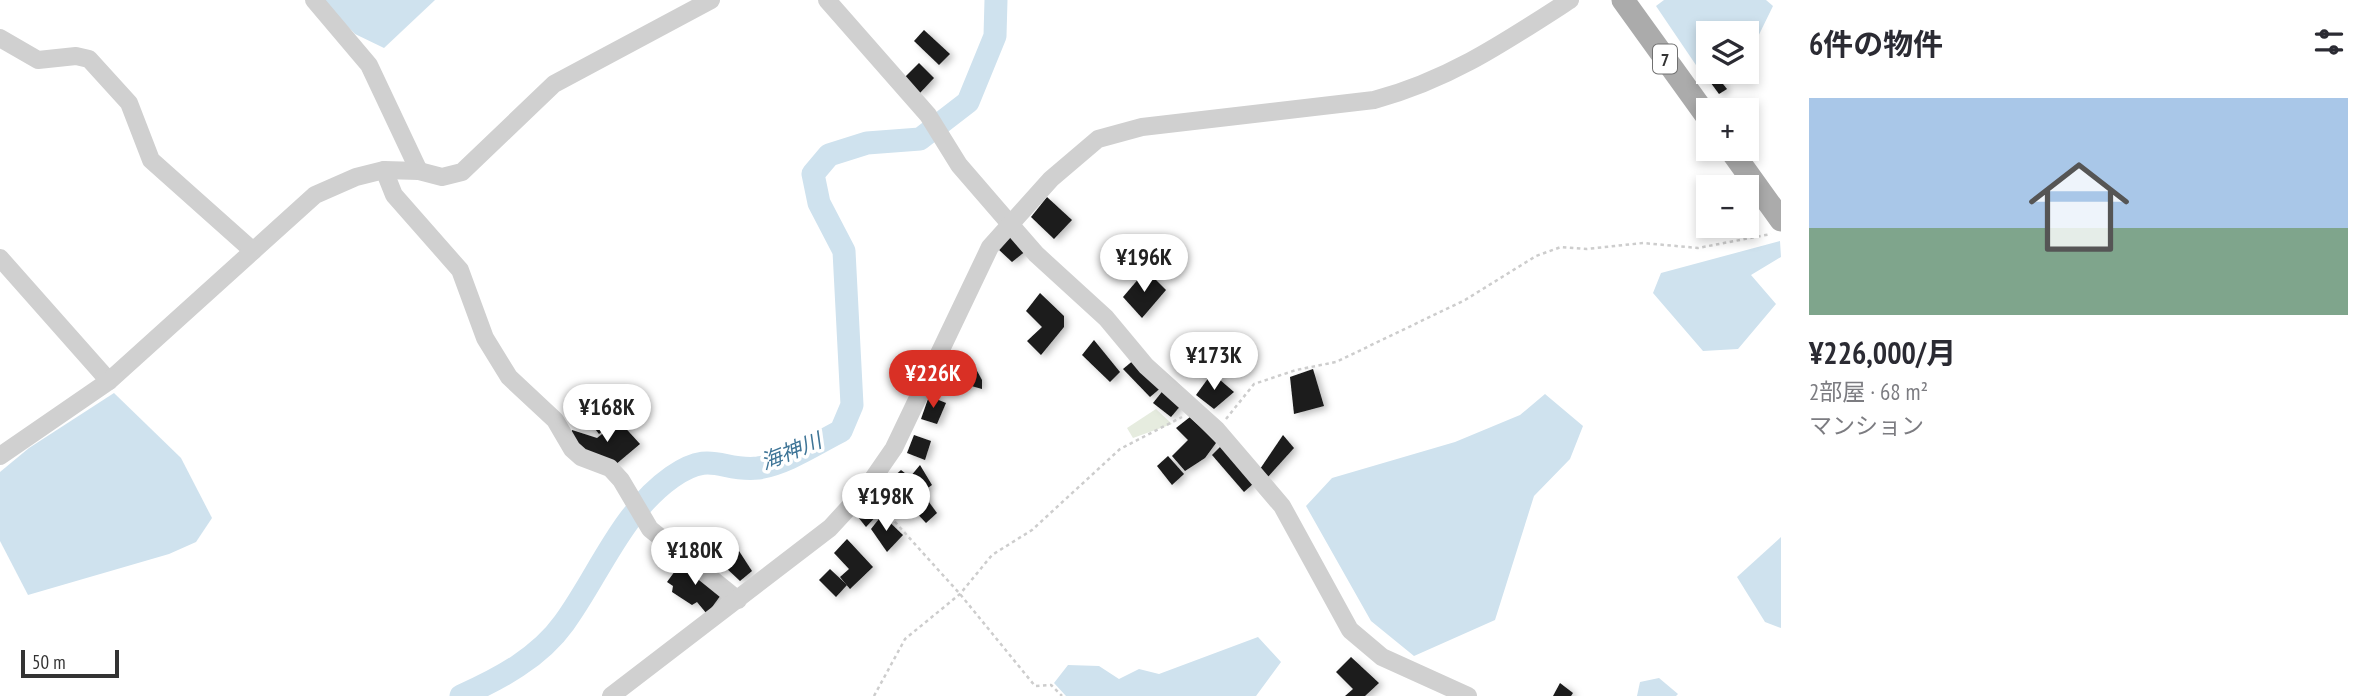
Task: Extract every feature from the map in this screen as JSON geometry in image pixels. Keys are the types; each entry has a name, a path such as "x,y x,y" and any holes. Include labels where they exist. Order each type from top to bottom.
{"main road":[{"name":"7","path":"1623,0 1696,101"},
{"path":"1739,161 1781,220"}],"street":[{"path":"314,0 369,65 419,171"},
{"path":"0,456 109,381 315,195 356,177 384,170 419,171 442,177 463,172 554,84 711,0"},
{"path":"827,0 928,115 959,166 1036,254 1106,318 1146,366 1217,430 1282,506 1350,630 1382,657 1468,696"},
{"path":"611,696 830,528 865,489 894,448 979,265 1051,179 1098,139 1142,127 1374,100 1411,90 1479,59 1570,0"},
{"path":"0,38 38,60 76,56 89,60 129,103 151,160 253,251"},
{"path":"384,170 394,195 460,270 485,338 509,377 555,420 572,449 581,457 610,468 645,523 738,600"},
{"path":"0,258 109,381"}],"path":[{"path":"1217,430 1254,384 1296,370 1336,362 1465,300 1536,256 1561,247 1587,249 1643,243 1698,248 1743,237 1781,232"},
{"path":"874,696 905,639 960,594 992,555 1032,530 1120,449 1169,426 1194,410"},
{"path":"865,489 960,594 1035,686 1051,685 1062,696"}],"shaded area":[{"path":"1156,409 1172,424 1133,438 1127,428"}],"water":[{"path":"322,0 435,0 384,48 355,34"},
{"path":"1664,0 1766,0 1773,6 1759,35 1759,21 1696,21 1696,65 1656,6"},
{"path":"1780,241 1781,257 1751,275 1776,304 1738,349 1703,351 1653,293 1661,273"},
{"path":"114,393 181,458 212,518 196,542 169,554 28,595 0,541 0,472 29,448"},
{"path":"1545,394 1583,426 1570,459 1534,496 1495,620 1414,656 1371,621 1306,506 1332,478 1455,442 1520,415"},
{"path":"1781,537 1781,628 1765,622 1737,577"},
{"path":"1258,637 1281,662 1256,696 1066,696 1054,683 1068,665 1099,666 1119,679 1139,669 1159,674"},
{"path":"1659,678 1678,694 1637,696 1640,682"}],"building":[{"path":"924,30 950,54 939,65 914,41"},
{"path":"919,63 934,78 919,94 904,78"},
{"path":"1712,84 1723,84 1727,89 1719,94"},
{"path":"1047,197 1072,220 1054,239 1031,217"},
{"path":"1011,230 1027,250 1012,262 997,248"},
{"path":"1146,270 1166,290 1142,318 1123,297"},
{"path":"1040,293 1064,316 1064,327 1041,355 1027,341 1042,327 1026,311"},
{"path":"1094,340 1120,372 1110,382 1082,355"},
{"path":"1198,343 1213,365 1203,374 1184,359"},
{"path":"944,353 967,361 957,383 937,374"},
{"path":"1135,359 1163,386 1150,397 1123,369"},
{"path":"965,365 976,369 982,380 982,389 961,383"},
{"path":"1313,369 1324,406 1294,414 1290,377"},
{"path":"1212,373 1234,392 1214,409 1196,395"},
{"path":"1165,388 1182,404 1171,417 1153,403"},
{"path":"929,396 946,403 937,424 921,419"},
{"path":"600,397 617,418 599,434 582,412"},
{"path":"1190,417 1216,443 1205,458 1185,471 1172,456 1188,440 1176,428"},
{"path":"619,421 640,444 615,465 583,453 570,438 572,430 597,438"},
{"path":"914,435 931,441 925,460 907,453"},
{"path":"1283,435 1294,448 1266,479 1258,472"},
{"path":"1222,445 1254,483 1244,492 1212,455"},
{"path":"1168,456 1184,474 1172,485 1157,466"},
{"path":"920,465 932,485 908,502 898,492 913,480 910,477"},
{"path":"901,470 910,477 897,489 890,480"},
{"path":"923,494 937,513 926,523 910,506"},
{"path":"872,502 880,512 866,527 858,517"},
{"path":"882,515 903,535 887,552 871,529"},
{"path":"847,539 873,567 850,589 840,577 849,569 834,553"},
{"path":"739,551 752,571 740,581 723,565"},
{"path":"683,560 726,588 707,614 697,602 692,605 672,592 673,586 667,582"},
{"path":"830,569 847,585 836,597 819,580"},
{"path":"1351,657 1379,683 1365,696 1345,696 1353,689 1336,672"},
{"path":"1560,683 1573,693 1571,696 1553,696"}],"waterway":[{"name":"海神川","path":"461,696 517,666 543,647 577,604 625,526 654,492 672,477 697,464 716,463 745,468 769,466 841,431 852,405 844,251 819,203 813,174 829,155 867,143 920,139 968,102 995,36 996,0"}]}
